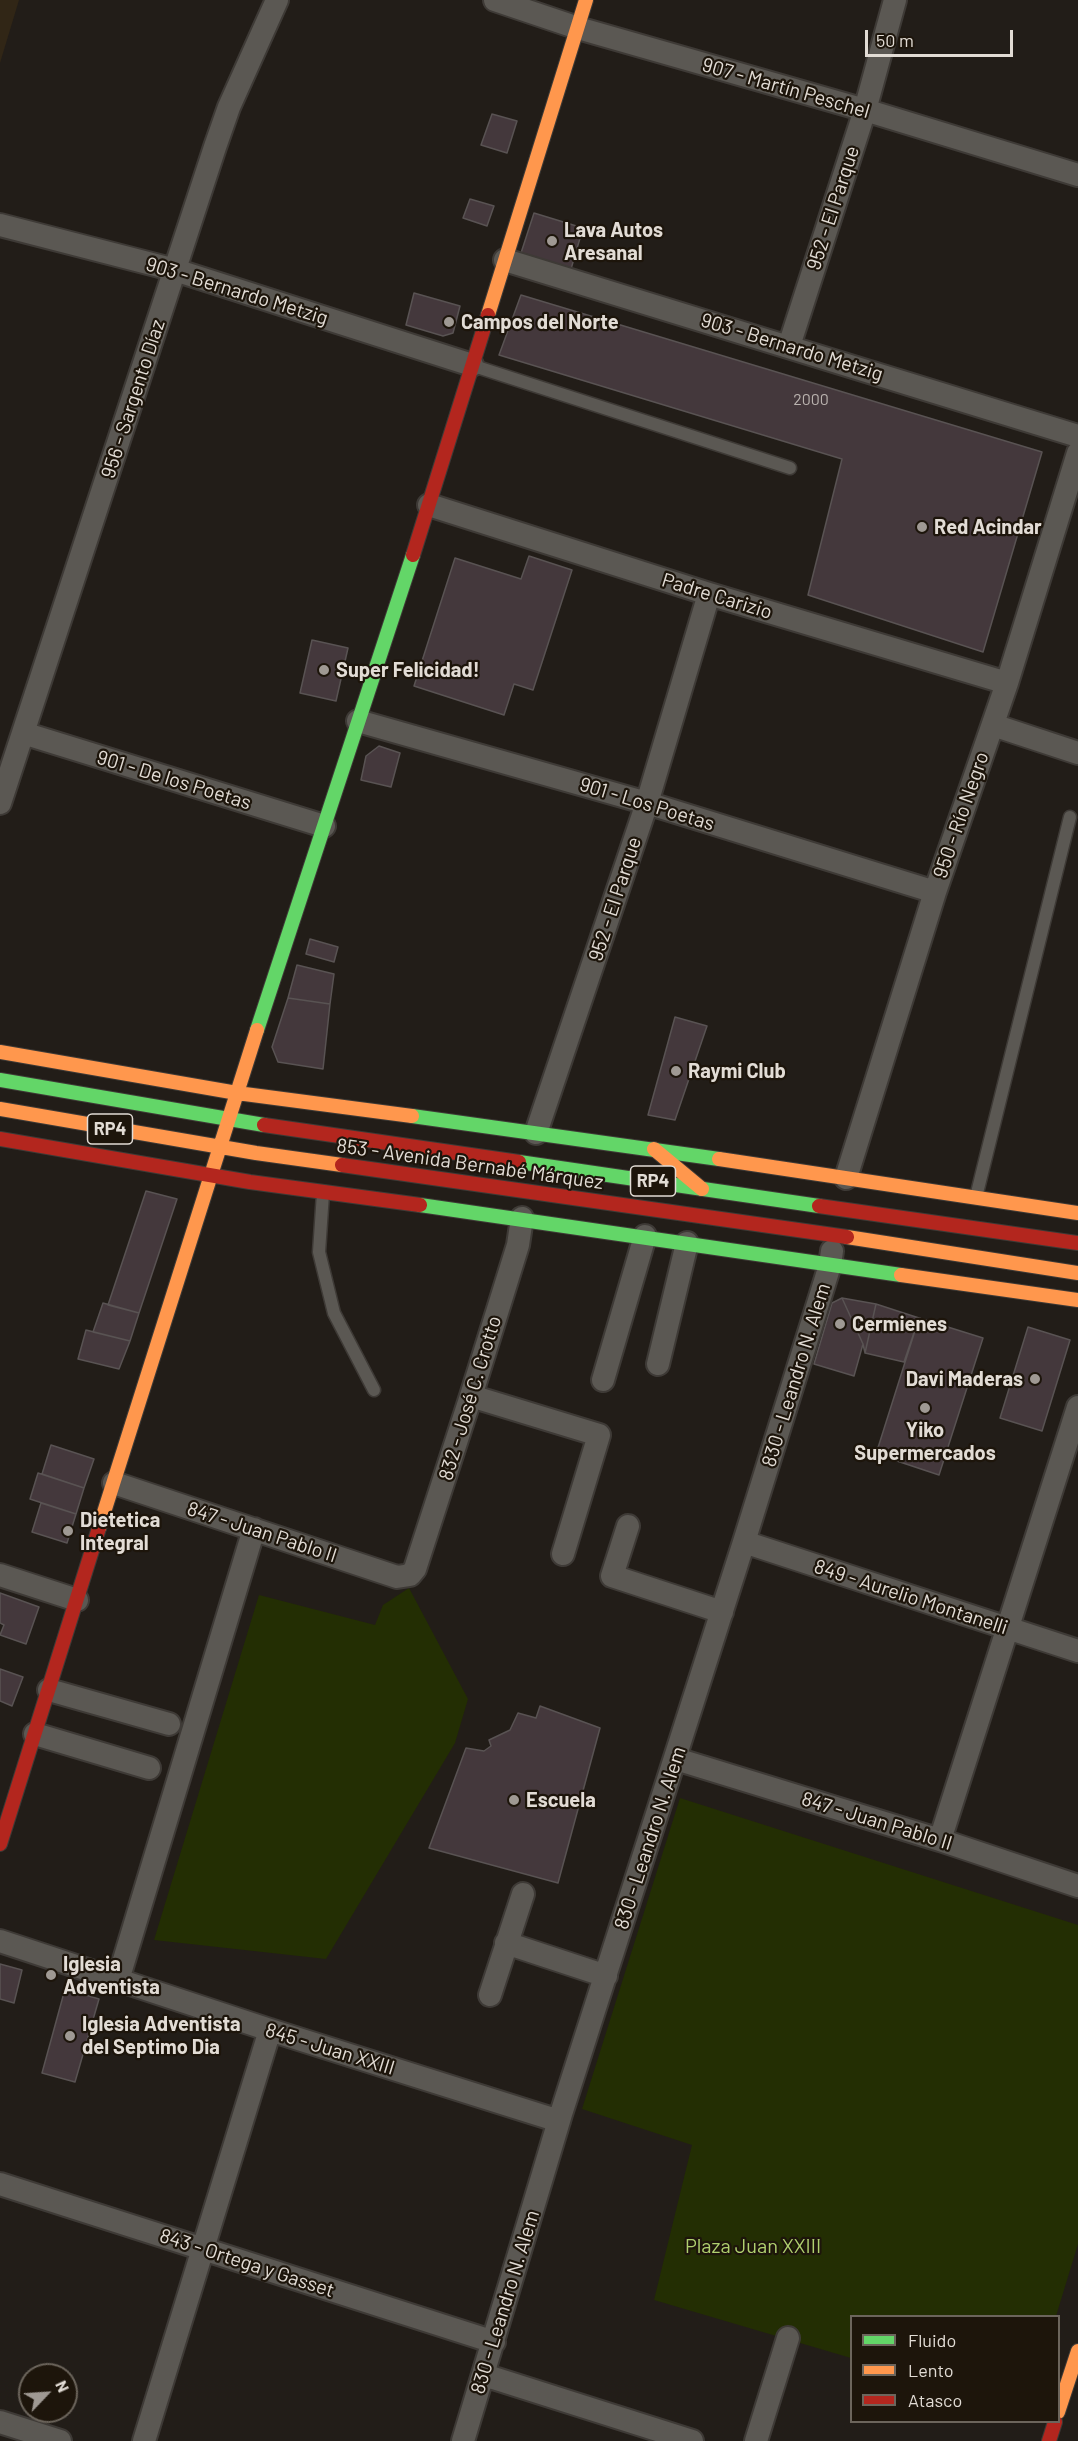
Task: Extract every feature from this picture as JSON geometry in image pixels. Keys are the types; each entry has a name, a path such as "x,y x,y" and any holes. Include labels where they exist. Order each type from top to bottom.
{"main road":[{"path":"0,1844 228,1120 429,505 586,0"},
{"name":"853 - Avenida Bernabé Márquez","path":"0,1052 237,1093 654,1149 1078,1213"},
{"name":"853 - Avenida Bernabé Márquez","path":"0,1080 228,1120 1078,1243"},
{"name":"853 - Avenida Bernabé Márquez","path":"0,1109 220,1147 834,1235 1078,1273"},
{"path":"0,1139 211,1176 522,1218 1078,1300"},
{"path":"654,1149 702,1189"},
{"path":"1060,2409 1078,2351"},
{"path":"1049,2441 1055,2423"}],"street":[{"name":"956 - Sargento Díaz","path":"0,803 230,107 277,0"},
{"name":"907 - Martín Peschel","path":"495,0 578,28 865,110 1078,175"},
{"name":"952 - El Parque","path":"789,346 865,110 896,0"},
{"name":"903 - Bernardo Metzig","path":"0,225 175,270 472,365"},
{"name":"903 - Bernardo Metzig","path":"505,260 1078,436"},
{"name":"950 - Río Negro","path":"846,1178 935,892 1007,683 1069,517 1078,453"},
{"name":"Padre Carizio","path":"429,505 709,594 1007,683"},
{"name":"952 - El Parque","path":"536,1134 647,803 709,594"},
{"name":"901 - Los Poetas","path":"358,720 647,803 935,892"},
{"path":"993,725 1078,753"},
{"name":"901 - De los Poetas","path":"23,733 324,826"},
{"name":"832 - José C. Crotto","path":"410,1575 415,1569 471,1396 518,1245 522,1218"},
{"name":"830 - Leandro N. Alem","path":"463,2441 559,2121 676,1759 830,1265 834,1235"},
{"path":"603,1380 645,1236"},
{"path":"658,1364 687,1243"},
{"path":"471,1396 600,1435 563,1554"},
{"path":"940,1840 1078,1407"},
{"name":"847 - Juan Pablo II","path":"114,1483 397,1577 410,1575"},
{"path":"627,1526 612,1575 722,1612"},
{"path":"118,1980 254,1529"},
{"name":"849 - Aurelio Montanelli","path":"744,1542 1078,1651"},
{"path":"0,1575 77,1600"},
{"path":"49,1690 169,1724"},
{"path":"35,1734 149,1768"},
{"name":"847 - Juan Pablo II","path":"676,1759 940,1840 1078,1886"},
{"path":"490,1995 522,1894"},
{"name":"845 - Juan XXIII","path":"0,1941 270,2030 559,2121"},
{"path":"506,1943 606,1976"},
{"path":"144,2441 270,2030"},
{"name":"843 - Ortega y Gasset","path":"0,2184 494,2342"},
{"path":"756,2441 788,2338"},
{"path":"484,2375 692,2441"},
{"path":"0,2422 60,2441"}],"lane":[{"path":"472,365 790,468"},
{"path":"976,1198 1070,817"},
{"path":"323,1191 319,1252 326,1282 334,1312 374,1390"}],"shaded area":[{"path":"0,0 19,0 0,63"}],"green space":[{"path":"409,1588 468,1699 455,1743 326,1959 154,1940 259,1595 375,1625 383,1605"},
{"name":"Plaza Juan XXIII","path":"680,1798 1078,1925 1078,2244 1056,2315 850,2315 850,2358 654,2300 692,2145 582,2109"}],"building":[{"path":"492,114 517,121 507,153 481,145"},
{"path":"470,199 494,206 487,226 463,218"},
{"name":"Lava Autos Aresanal","path":"534,213 583,228 571,269 521,253"},
{"path":"414,293 460,306 453,333 443,336 406,325"},
{"name":"Red Acindar","path":"521,295 1042,452 983,652 808,595 842,459 499,355"},
{"path":"529,556 572,570 533,690 514,684 504,715 414,686 455,558 521,579"},
{"name":"Super Felicidad!","path":"312,640 348,648 336,701 300,693"},
{"path":"379,746 400,753 391,787 361,780 366,756"},
{"path":"310,939 338,947 334,962 306,954"},
{"path":"297,965 334,974 330,1004 288,998"},
{"path":"288,998 330,1004 323,1069 278,1062 272,1047"},
{"name":"Raymi Club","path":"675,1017 707,1026 675,1120 648,1115"},
{"path":"146,1191 177,1199 139,1313 108,1305"},
{"path":"842,1298 876,1304 865,1353 863,1344"},
{"name":"Cermienes","path":"842,1298 863,1344 854,1376 814,1364 832,1303"},
{"path":"103,1303 139,1313 130,1341 93,1332"},
{"path":"876,1304 919,1318 904,1362 865,1353"},
{"name":"Yiko Supermercados","path":"919,1318 983,1338 939,1475 876,1454"},
{"name":"Davi Maderas","path":"1028,1327 1070,1340 1042,1431 1000,1418"},
{"path":"86,1330 130,1341 119,1369 78,1359"},
{"path":"51,1445 94,1459 84,1488 42,1474"},
{"path":"38,1473 84,1488 76,1514 30,1499"},
{"path":"41,1503 76,1514 67,1543 32,1532"},
{"path":"0,1593 39,1607 26,1644 0,1635 4,1625 0,1623"},
{"path":"0,1669 23,1677 12,1706 0,1701"},
{"name":"Escuela","path":"540,1706 600,1728 558,1883 429,1848 466,1748 484,1751 491,1746 489,1740 510,1730 518,1713 536,1718"},
{"path":"0,1964 22,1970 14,2003 0,1999"},
{"name":"Iglesia Adventista del Septimo Dia","path":"65,1989 99,1999 75,2082 42,2073"}],"traffic: fast":[{"path":"257,1030 413,555"},
{"path":"0,1080 264,1125"},
{"path":"412,1116 719,1159"},
{"path":"519,1162 819,1206"},
{"path":"420,1205 901,1275"}],"traffic: slow":[{"path":"488,315 586,0"},
{"path":"99,1528 257,1030"},
{"path":"0,1052 237,1093 412,1116"},
{"path":"0,1109 256,1153 342,1165"},
{"path":"654,1149 702,1189"},
{"path":"719,1159 1078,1213"},
{"path":"847,1237 1078,1273"},
{"path":"901,1275 1078,1300"},
{"path":"1060,2406 1078,2351"}],"traffic: jam":[{"path":"413,555 488,315"},
{"path":"264,1125 519,1162"},
{"path":"0,1139 250,1182 420,1205"},
{"path":"342,1165 847,1237"},
{"path":"819,1206 1078,1243"},
{"path":"0,1844 99,1528"},
{"path":"1049,2441 1055,2423"}],"place":[{"name":"Lava Autos Aresanal","path":"552,241"},
{"name":"Campos del Norte","path":"449,322"},
{"name":"Red Acindar","path":"922,527"},
{"name":"Super Felicidad!","path":"324,670"},
{"name":"Raymi Club","path":"676,1071"},
{"name":"Cermienes","path":"840,1324"},
{"name":"Davi Maderas","path":"1035,1379"},
{"name":"Yiko Supermercados","path":"925,1408"},
{"name":"Dietetica Integral","path":"68,1531"},
{"name":"Escuela","path":"514,1800"},
{"name":"Iglesia Adventista","path":"51,1975"},
{"name":"Iglesia Adventista del Septimo Dia","path":"70,2036"}]}
